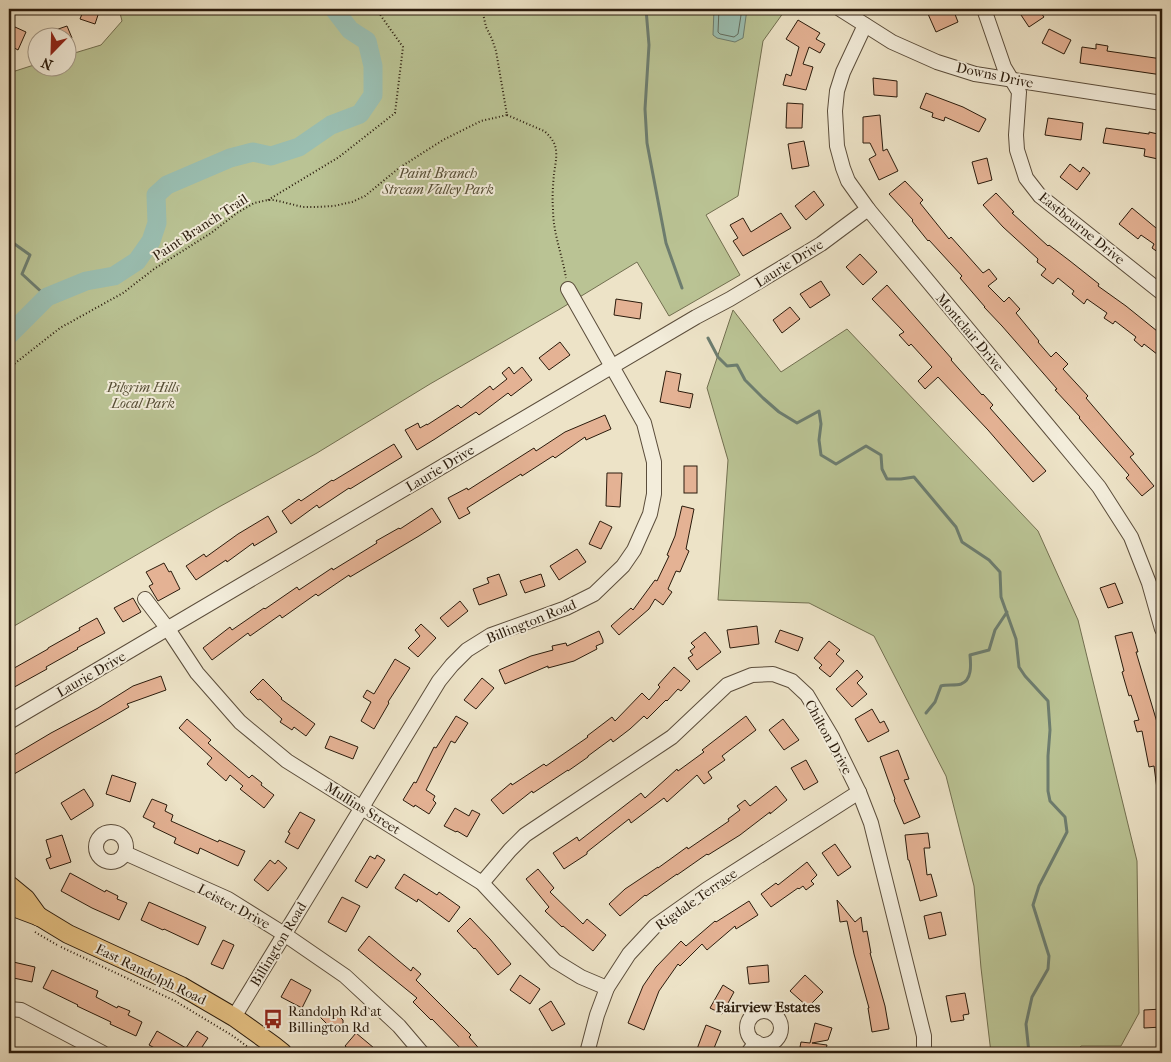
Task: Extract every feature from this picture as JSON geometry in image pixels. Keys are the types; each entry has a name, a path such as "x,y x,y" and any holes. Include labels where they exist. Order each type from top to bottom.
{"main road":[{"name":"East Randolph Road","path":"9,885 26,899 37,924"},
{"name":"East Randolph Road","path":"9,901 37,924 68,934 181,986 234,1017 283,1053"}],"street":[{"name":"Downs Drive","path":"840,9 892,42 937,62 976,74 1162,103"},
{"name":"Eastbourne Drive","path":"984,9 1004,67 1019,92 1016,134 1017,150 1026,178 1040,196 1162,293"},
{"name":"Montclair Drive","path":"865,25 843,72 835,111 837,146 848,181 868,209 1099,487 1156,581 1162,629"},
{"name":"Laurie Drive","path":"9,722 738,294 821,244 868,209"},
{"name":"Billington Road","path":"234,1017 439,681 452,665 467,650 491,635 566,608 594,594 623,566 634,550 650,514 654,494 654,462 644,423 568,288"},
{"name":"Mullins Street","path":"145,599 168,629 197,673 240,722 287,761 482,883 555,961 580,977 607,988"},
{"name":"Chilton Drive","path":"482,883 525,835 672,737 727,685 752,675 773,674 792,681 807,695 832,737 859,792 870,822 924,1036 924,1053"},
{"name":"Rigdale Terrace","path":"587,1053 597,1015 607,988 629,954 655,926 706,890 859,792"},
{"name":"Leister Drive","path":"125,853 228,899 284,934 345,976 399,1026 422,1053"},
{"path":"9,1009 21,1010 103,1053"}],"path":[{"path":"268,200 339,158 395,113 403,47 376,9"},
{"path":"482,9 486,27 496,51 507,115 544,131 549,135 556,149 553,219 556,240 564,265 568,288"},
{"name":"Paint Branch Trail","path":"9,368 60,328 117,296 154,269 254,203 268,200 303,207 316,207 334,206 359,199 371,192 399,168 443,140 469,126 507,115"},
{"path":"37,924 67,951 175,1001 227,1032 256,1053"}],"green space":[{"name":"Paint Branch Stream Valley Park","path":"119,9 786,9 763,41 738,196 706,215 740,275 669,316 637,262 317,453 219,507 9,629 9,73 28,67 28,78 78,78 78,52 101,45 122,21"},
{"path":"733,310 781,372 847,329 1038,531 1078,620 1137,861 1139,1013 1121,1046 1081,1046 1077,1053 991,1053 974,886 946,776 874,636 809,603 718,600 728,460 707,388"}],"water":[{"path":"714,9 747,9 743,38 735,42 717,38 713,35"}],"building":[{"path":"84,9 100,9 95,24 80,19"},
{"path":"939,9 953,9 958,22 936,32 928,14"},
{"path":"1017,9 1038,9 1044,17 1029,27"},
{"path":"798,20 820,33 816,39 825,44 820,53 809,47 803,64 813,67 806,90 783,85 786,74 791,76 799,47 786,39"},
{"path":"15,27 26,32 18,50 9,45 9,30 13,32"},
{"path":"1049,29 1071,40 1064,54 1042,43"},
{"path":"1096,44 1108,46 1107,51 1162,59 1162,75 1080,63 1082,47 1096,49"},
{"path":"873,78 897,81 897,97 874,95"},
{"path":"926,93 963,107 986,119 979,132 945,117 944,121 932,117 933,113 920,108"},
{"path":"787,103 803,104 802,128 786,128"},
{"path":"880,115 883,151 887,149 898,171 879,180 869,159 876,155 870,143 863,143 863,117"},
{"path":"1048,118 1083,123 1081,140 1045,135"},
{"path":"1106,128 1162,135 1162,152 1160,152 1158,159 1144,156 1145,149 1103,143"},
{"path":"804,141 809,166 792,169 788,144"},
{"path":"987,158 992,180 978,184 972,162"},
{"path":"1070,164 1080,172 1083,167 1090,173 1077,190 1060,177"},
{"path":"905,181 923,200 920,203 949,239 951,237 983,273 989,269 997,279 988,286 1004,302 1009,297 1020,309 1016,313 1051,357 1056,352 1068,364 1063,369 1088,396 1086,398 1134,454 1130,457 1154,486 1142,496 1126,478 1129,475 1055,390 1057,389 984,307 960,278 962,276 928,241 913,220 889,194"},
{"path":"814,191 824,205 806,220 795,206"},
{"path":"996,193 1014,212 1012,213 1048,246 1070,261 1099,284 1098,286 1162,335 1162,358 1144,344 1142,347 1134,340 1136,337 1115,321 1113,324 1104,318 1107,313 1087,299 1084,304 1072,294 1074,291 1058,278 1053,284 1041,275 1046,269 1037,262 1038,259 1003,227 983,205"},
{"path":"1132,208 1162,233 1162,255 1152,248 1154,244 1141,235 1138,239 1119,224"},
{"path":"781,213 791,228 743,256 733,241 738,238 730,225 743,218 751,232"},
{"path":"860,254 877,272 863,285 846,267"},
{"path":"821,281 830,295 810,308 800,294"},
{"path":"887,285 951,360 993,405 990,408 1046,471 1033,482 988,430 938,377 925,389 918,381 932,367 911,344 909,346 899,335 904,332 872,299"},
{"path":"616,299 642,303 640,319 614,315"},
{"path":"790,307 800,319 782,333 773,320"},
{"path":"560,342 570,355 549,370 539,358"},
{"path":"509,367 514,374 522,367 532,380 511,396 508,393 479,415 476,412 417,450 405,430 418,423 420,428 427,425 458,405 461,408 490,386 493,390 507,379 502,373"},
{"path":"666,371 681,374 678,391 693,394 690,408 660,402"},
{"path":"605,415 611,429 586,440 585,437 555,458 553,456 522,476 521,474 467,508 470,513 459,519 448,498 467,488 468,490 534,448 536,451 565,432"},
{"path":"394,444 402,457 319,508 317,505 291,524 282,511 299,499 301,501 332,480"},
{"path":"684,466 697,466 697,493 684,493"},
{"path":"607,473 622,473 620,507 606,506"},
{"path":"682,506 694,509 686,549 689,551 680,572 676,571 668,589 672,592 663,605 655,599 649,609 619,635 611,626 631,608 633,610 655,580 657,581 669,556 667,555 675,536"},
{"path":"432,508 441,522 419,536 350,577 349,575 318,596 316,594 282,618 280,615 250,636 248,633 212,660 203,648 230,627 232,630 297,587 299,590"},
{"path":"268,516 277,532 254,546 253,543 227,562 226,560 196,580 186,566 204,554 206,557 238,534"},
{"path":"600,521 612,527 601,549 589,544"},
{"path":"577,549 586,562 559,580 550,566"},
{"path":"164,563 169,572 171,571 180,589 158,601 149,586 153,584 146,572"},
{"path":"499,574 507,595 479,605 473,589 489,583 487,578"},
{"path":"541,574 545,586 525,593 520,581"},
{"path":"1115,583 1123,603 1108,608 1100,588"},
{"path":"133,598 141,612 123,622 114,608"},
{"path":"460,601 468,611 448,627 440,618"},
{"path":"97,618 105,633 9,690 9,671 80,630 79,628"},
{"path":"421,624 436,638 418,657 408,648 420,636 415,630"},
{"path":"757,626 759,644 730,648 727,630"},
{"path":"780,630 803,638 798,651 775,642"},
{"path":"599,631 603,643 596,646 597,649 574,661 548,668 548,666 505,684 499,670 531,656 553,650 552,646 566,643 567,646"},
{"path":"705,632 721,652 697,670 688,658 693,655 690,651 695,647 691,643"},
{"path":"1132,632 1138,652 1136,652 1162,739 1162,789 1157,789 1154,766 1149,767 1142,731 1137,732 1134,721 1139,720 1122,672 1124,671 1115,636"},
{"path":"829,641 840,650 836,654 844,661 830,677 819,668 822,665 814,658"},
{"path":"395,659 410,668 388,702 374,729 361,721 371,702 363,697 367,690 374,694"},
{"path":"674,667 690,681 681,691 678,689 647,719 644,716 613,742 611,739 568,771 533,793 532,791 503,814 491,800 511,783 512,785 544,764 546,766 588,737 612,717 615,721 642,693 649,700 660,687 658,685"},
{"path":"857,670 863,677 857,683 867,694 852,707 836,689"},
{"path":"161,676 166,690 127,704 129,707 9,777 9,758 133,686"},
{"path":"482,678 494,688 476,709 464,700"},
{"path":"263,679 281,699 315,724 306,736 294,727 292,730 280,722 282,719 250,692"},
{"path":"872,709 880,723 884,721 889,731 868,742 855,719"},
{"path":"456,716 468,723 455,743 451,741 426,790 435,796 433,800 436,803 429,814 403,800 414,782 416,783 434,747 436,748"},
{"path":"746,716 756,730 722,756 725,760 708,772 712,778 704,784 697,775 667,802 664,798 631,823 629,819 587,852 587,854 564,869 553,853 577,837 579,841 641,793 645,798 677,769 678,771 704,752 702,750"},
{"path":"187,719 211,740 208,743 249,778 252,775 274,795 264,808 240,789 243,786 230,775 226,781 207,764 212,758 179,728"},
{"path":"783,719 799,740 784,750 769,730"},
{"path":"330,736 358,747 353,759 325,748"},
{"path":"898,750 909,779 904,780 920,817 904,824 880,757"},
{"path":"806,760 818,782 804,790 791,768"},
{"path":"112,775 136,783 130,802 106,794"},
{"path":"776,786 787,800 770,814 770,812 740,835 707,854 645,895 620,916 609,904 625,889 729,821 728,819 740,810 737,806 745,800 750,806"},
{"path":"84,789 93,806 71,820 61,803"},
{"path":"152,799 167,805 165,811 173,815 171,821 218,842 219,840 245,851 238,866 200,848 198,854 174,843 176,838 153,827 155,823 143,817"},
{"path":"455,808 469,816 472,810 480,814 467,837 444,826"},
{"path":"300,812 315,820 298,849 285,842 290,833 288,832"},
{"path":"928,833 930,848 924,848 927,875 931,874 937,896 920,901 908,860 905,835"},
{"path":"62,835 71,862 50,869 46,859 51,857 46,840"},
{"path":"835,844 851,867 838,876 822,853"},
{"path":"377,855 385,860 367,888 355,881 370,856 375,859"},
{"path":"270,860 275,864 278,860 287,868 268,891 254,880"},
{"path":"807,862 817,875 811,881 814,884 806,890 803,886 798,888 771,907 761,894 776,883 778,885"},
{"path":"538,869 554,888 550,892 583,924 587,919 606,935 593,951 545,911 549,907 526,879"},
{"path":"70,873 105,892 106,890 118,896 117,899 127,903 119,920 61,891"},
{"path":"404,874 437,895 439,892 460,907 449,922 418,899 417,902 395,888"},
{"path":"342,897 360,906 346,932 328,922"},
{"path":"837,900 855,922 861,917 863,932 867,931 870,953 885,1006 889,1029 872,1032 869,1008 847,921 840,922"},
{"path":"749,901 758,915 736,929 735,926 707,950 702,944 680,966 678,964 659,991 644,1030 628,1023 643,986 656,967 681,941 686,946 715,921"},
{"path":"149,902 206,927 198,945 141,920"},
{"path":"941,912 946,935 929,939 924,916"},
{"path":"470,918 511,964 498,975 475,948 457,931"},
{"path":"369,936 411,971 413,967 421,974 416,980 471,1035 469,1037 483,1053 465,1053 413,1002 417,998 358,950"},
{"path":"223,940 234,945 223,969 211,964"},
{"path":"9,961 35,967 32,982 9,977"},
{"path":"768,965 769,982 749,984 747,967"},
{"path":"52,970 98,991 96,997 117,1008 118,1006 130,1011 128,1015 142,1022 136,1036 43,988"},
{"path":"520,975 540,989 530,1004 510,990"},
{"path":"805,975 823,992 808,1007 790,991"},
{"path":"291,979 311,990 302,1008 281,997"},
{"path":"723,985 734,992 722,1014 710,1008"},
{"path":"965,993 969,1014 963,1015 964,1020 951,1022 946,996"},
{"path":"551,1001 565,1024 552,1031 539,1009"},
{"path":"330,1007 343,1020 343,1023 335,1032 320,1017"},
{"path":"1162,1009 1162,1027 1144,1028 1144,1010"},
{"path":"815,1023 832,1028 828,1040 812,1043 827,1045 825,1053 800,1047 801,1042 810,1043"},
{"path":"706,1025 721,1031 712,1053 697,1049"},
{"path":"157,1031 186,1048 197,1031 208,1038 198,1053 164,1053 149,1045"},
{"path":"356,1033 380,1053 353,1053 345,1046"}],"waterway":[{"path":"9,335 47,297 86,281 114,276 137,261 151,241 157,223 156,195 167,185 230,158 253,152 271,156 299,147 331,125 360,114 373,95 373,66 367,41 350,30 334,9"},
{"path":"646,9 649,45 645,109 647,143 666,243 682,288"},
{"path":"9,240 30,255 22,274 47,297"},
{"path":"708,338 718,357 727,366 737,365 745,380 779,412 797,423 819,411 821,455 836,464 866,446 881,455 882,469 887,479 914,477 956,527 962,542 989,560 1000,572 1001,597 1016,639 1019,667 1048,701 1050,730 1048,791 1050,801 1065,817 1067,832 1039,886 1033,905 1049,956 1048,969 1032,997 1026,1024 1029,1053"},
{"path":"926,713 935,702 941,686 965,682 970,672 970,655 989,650 995,630 1007,612"}],"place":[{"name":"Randolph Rd at Billington Rd","path":"273,1019"}],"district":[{"name":"Fairview Estates","path":"768,1007"}],"park label":[{"name":"Pilgrim Hills Local Park","path":"143,396"}]}
